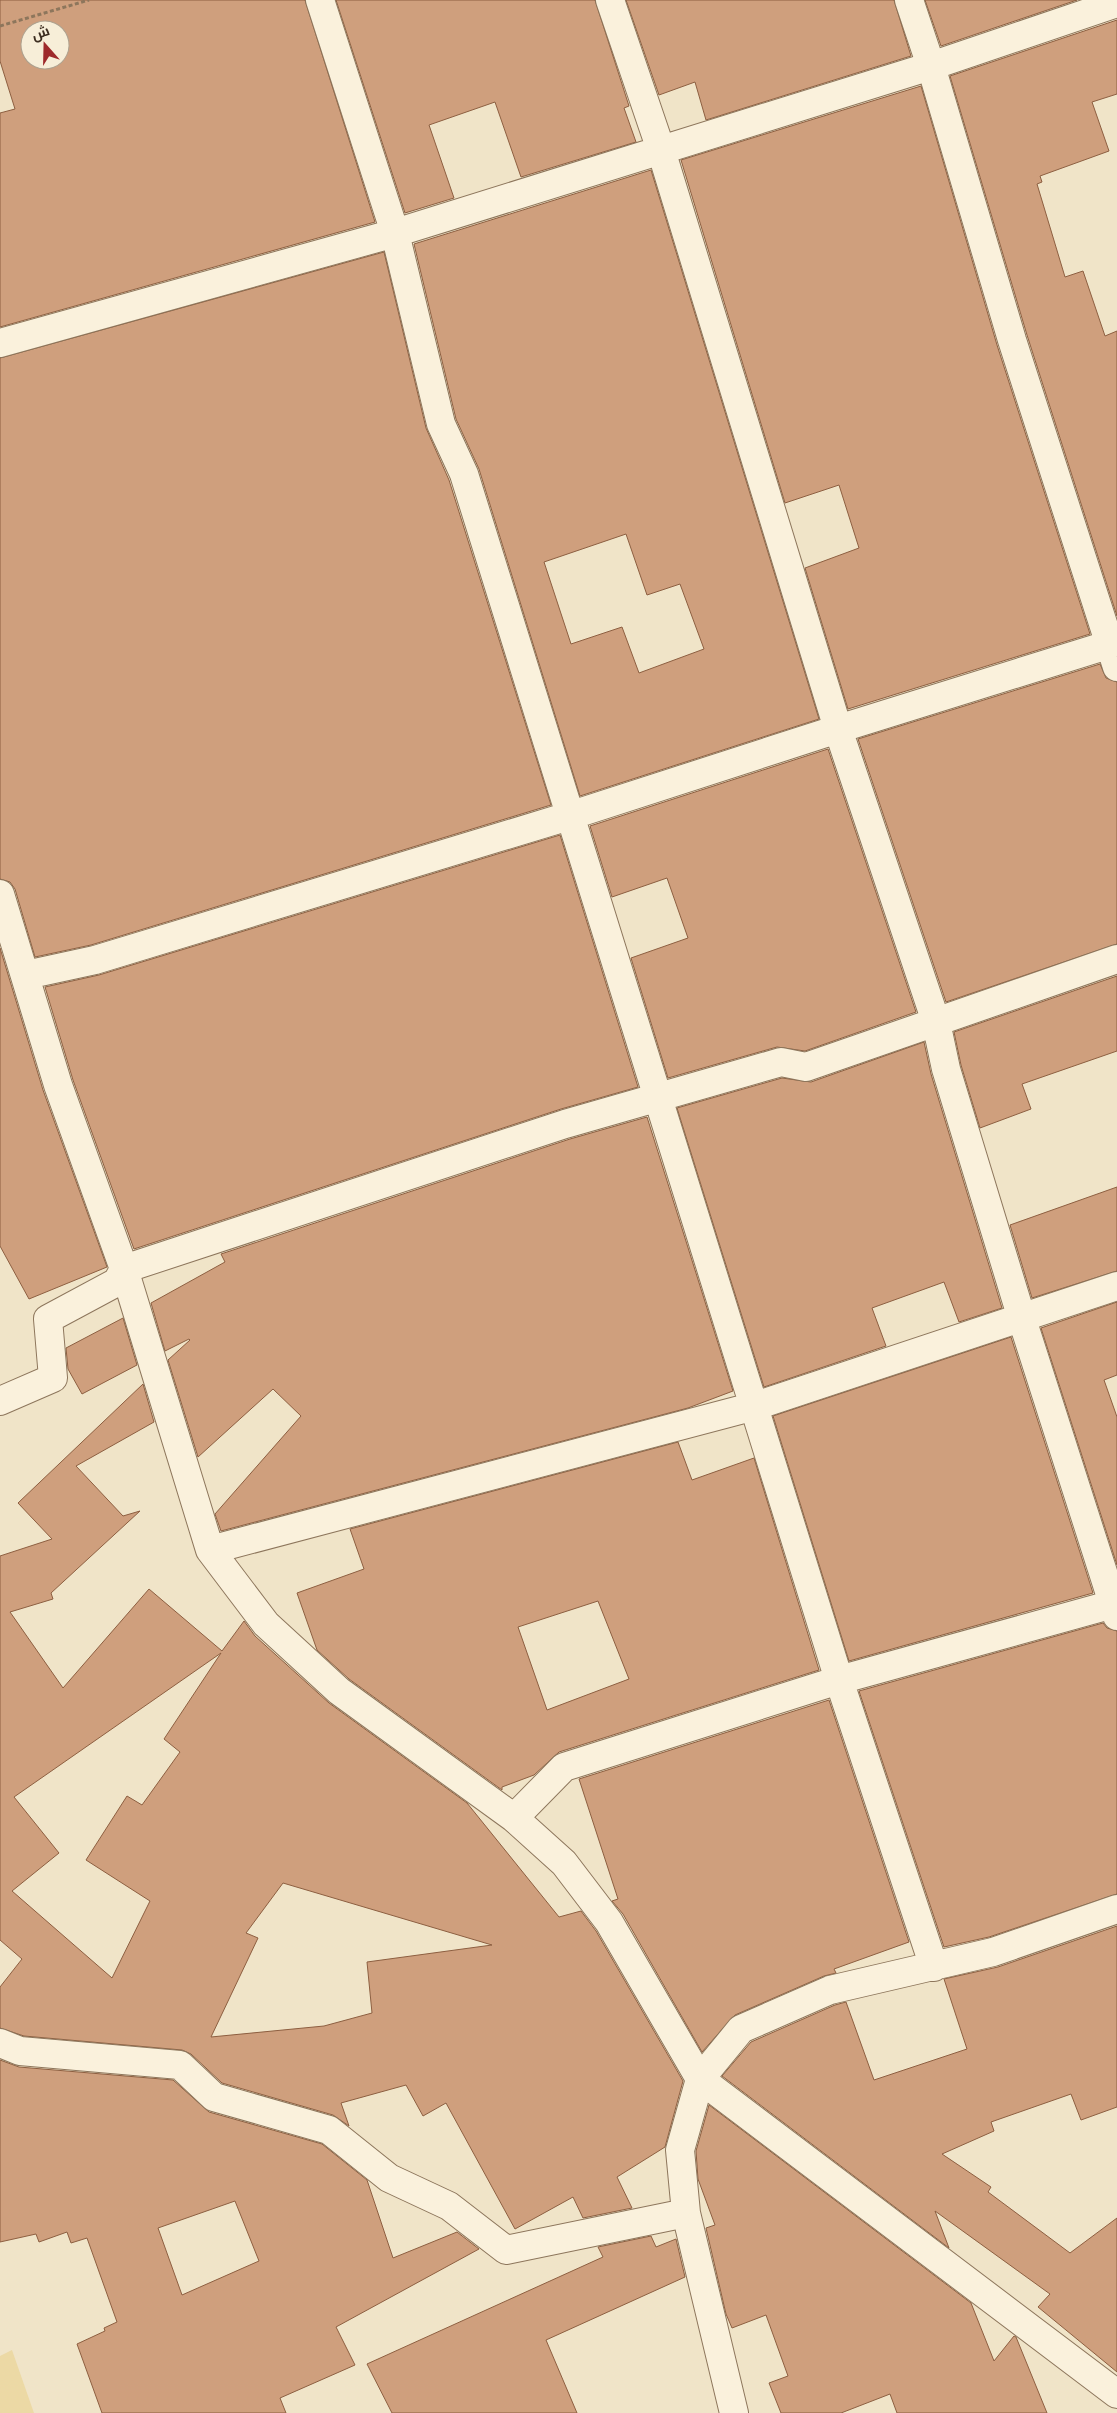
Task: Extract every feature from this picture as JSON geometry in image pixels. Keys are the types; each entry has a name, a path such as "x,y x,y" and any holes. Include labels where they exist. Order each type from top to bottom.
{"street":[{"path":"320,0 395,233 441,424 464,474 839,1680 934,1967"},
{"path":"514,1818 564,1767 839,1680 1116,1607 1022,1319 946,1069 936,1022 838,729 661,150 610,0"},
{"path":"26,975 95,960 570,816 838,729 1114,651 1012,340 931,66 909,0"},
{"path":"0,343 395,233 931,66 1117,3"},
{"path":"0,894 8,946 26,975 58,1085 124,1268 210,1550 266,1624 338,1691 514,1818 564,1863 609,1922 700,2079 1117,2394"},
{"path":"0,1401 53,1378 48,1319 117,1282 124,1268 565,1124 658,1099 781,1062 806,1067 1117,959"},
{"path":"210,1550 755,1406 1117,1286"},
{"path":"734,2413 686,2213 680,2150 700,2079 741,2029 830,1990 993,1952 1117,1909"},
{"path":"0,2043 20,2051 180,2065 214,2098 329,2130 388,2178 449,2206 506,2250 686,2213"}],"path":[{"path":"0,26 89,0"}],"sand":[{"path":"12,2350 34,2413 0,2413 0,2356"}],"building":[{"path":"0,0 305,0 375,222 0,327 0,113 15,109 0,61"},
{"path":"336,0 595,0 629,106 624,108 636,142 521,177 495,102 429,125 454,198 405,213"},
{"path":"626,0 894,0 911,56 706,120 695,82 659,95"},
{"path":"925,0 1077,0 941,46"},
{"path":"1117,20 1117,94 1092,102 1109,151 1040,176 1042,182 1037,184 1065,277 1083,271 1105,336 1117,331 1117,616 1027,335 950,76"},
{"path":"921,86 997,345 1090,634 848,709 805,568 859,548 839,485 785,503 681,160"},
{"path":"651,170 819,719 580,796 479,469 456,419 414,244","holes":["626,534 647,595 680,584 704,649 639,673 622,627 571,644 544,562"]},
{"path":"384,252 426,428 449,480 551,805 91,945 35,957 15,889 10,882 0,879 0,358"},
{"path":"1100,664 1106,678 1117,682 1117,944 946,1002 858,739"},
{"path":"828,749 916,1012 805,1051 777,1047 668,1078 631,958 688,938 667,878 612,897 590,826"},
{"path":"560,835 638,1087 561,1109 134,1249 73,1080 45,987 99,975"},
{"path":"0,948 43,1090 107,1267 29,1299 0,1246"},
{"path":"1117,976 1117,1051 1022,1084 1031,1109 980,1128 961,1065 954,1032"},
{"path":"924,1042 931,1074 1002,1308 959,1322 944,1282 872,1308 886,1346 764,1387 677,1108 782,1078 811,1082"},
{"path":"647,1117 733,1391 688,1408 221,1531 215,1514 301,1416 273,1389 198,1457 168,1360 190,1340 165,1351 151,1303 225,1262 221,1254 570,1139"},
{"path":"1117,1187 1117,1271 1032,1298 1010,1225"},
{"path":"1117,1302 1117,1375 1104,1380 1117,1417 1117,1565 1041,1328"},
{"path":"123,1318 137,1365 82,1394 68,1369 66,1348"},
{"path":"1011,1337 1093,1593 849,1661 773,1416"},
{"path":"143,1384 154,1422 76,1466 123,1516 140,1511 51,1593 53,1599 10,1612 63,1688 149,1589 222,1651 244,1621 255,1636 329,1703 467,1803 559,1917 581,1911 596,1931 683,2081 665,2147 617,2177 632,2208 583,2218 573,2197 515,2229 446,2103 423,2116 406,2085 341,2103 349,2126 333,2115 222,2083 191,2054 182,2050 24,2036 0,2028 0,1987 22,1959 0,1940 0,1556 52,1539 18,1503","holes":["221,1653 164,1739 180,1752 142,1805 127,1796 86,1860 150,1901 112,1978 12,1891 59,1853 14,1797","283,1883 492,1945 367,1962 372,2013 324,2026 211,2037 258,1938 246,1933"]},
{"path":"678,1442 692,1480 754,1458 819,1670 559,1752 534,1775 502,1787 502,1790 349,1679 317,1650 297,1593 364,1569 350,1529","holes":["598,1601 629,1679 547,1710 518,1627"]},
{"path":"1103,1623 1107,1628 1117,1631 1117,1894 989,1937 944,1947 859,1691"},
{"path":"829,1700 909,1942 834,1969 836,1973 824,1976 735,2015 702,2052 623,1914 612,1901 618,1899 579,1779"},
{"path":"1117,1926 1117,2107 1081,2120 1071,2094 991,2122 994,2131 942,2154 991,2187 988,2192 1070,2253 1117,2218 1117,2372 1038,2307 1050,2294 935,2211 949,2248 722,2076 751,2042 835,2005 846,2002 874,2080 967,2049 944,1979 998,1967"},
{"path":"0,2060 19,2067 173,2080 209,2112 322,2144 367,2180 393,2258 457,2232 479,2249 336,2327 355,2365 280,2398 286,2413 102,2413 77,2344 105,2331 104,2328 117,2322 87,2238 71,2243 67,2232 39,2242 36,2234 0,2242","holes":["235,2201 259,2261 182,2295 158,2228"]},
{"path":"709,2105 971,2303 994,2361 1014,2336 1016,2337 1047,2413 897,2413 890,2394 841,2413 781,2413 769,2383 788,2376 766,2315 732,2328 726,2314 706,2228 715,2225 698,2179 696,2151"},
{"path":"651,2236 656,2247 676,2239 685,2277 546,2340 577,2413 392,2413 367,2364 603,2257 598,2247"}]}
